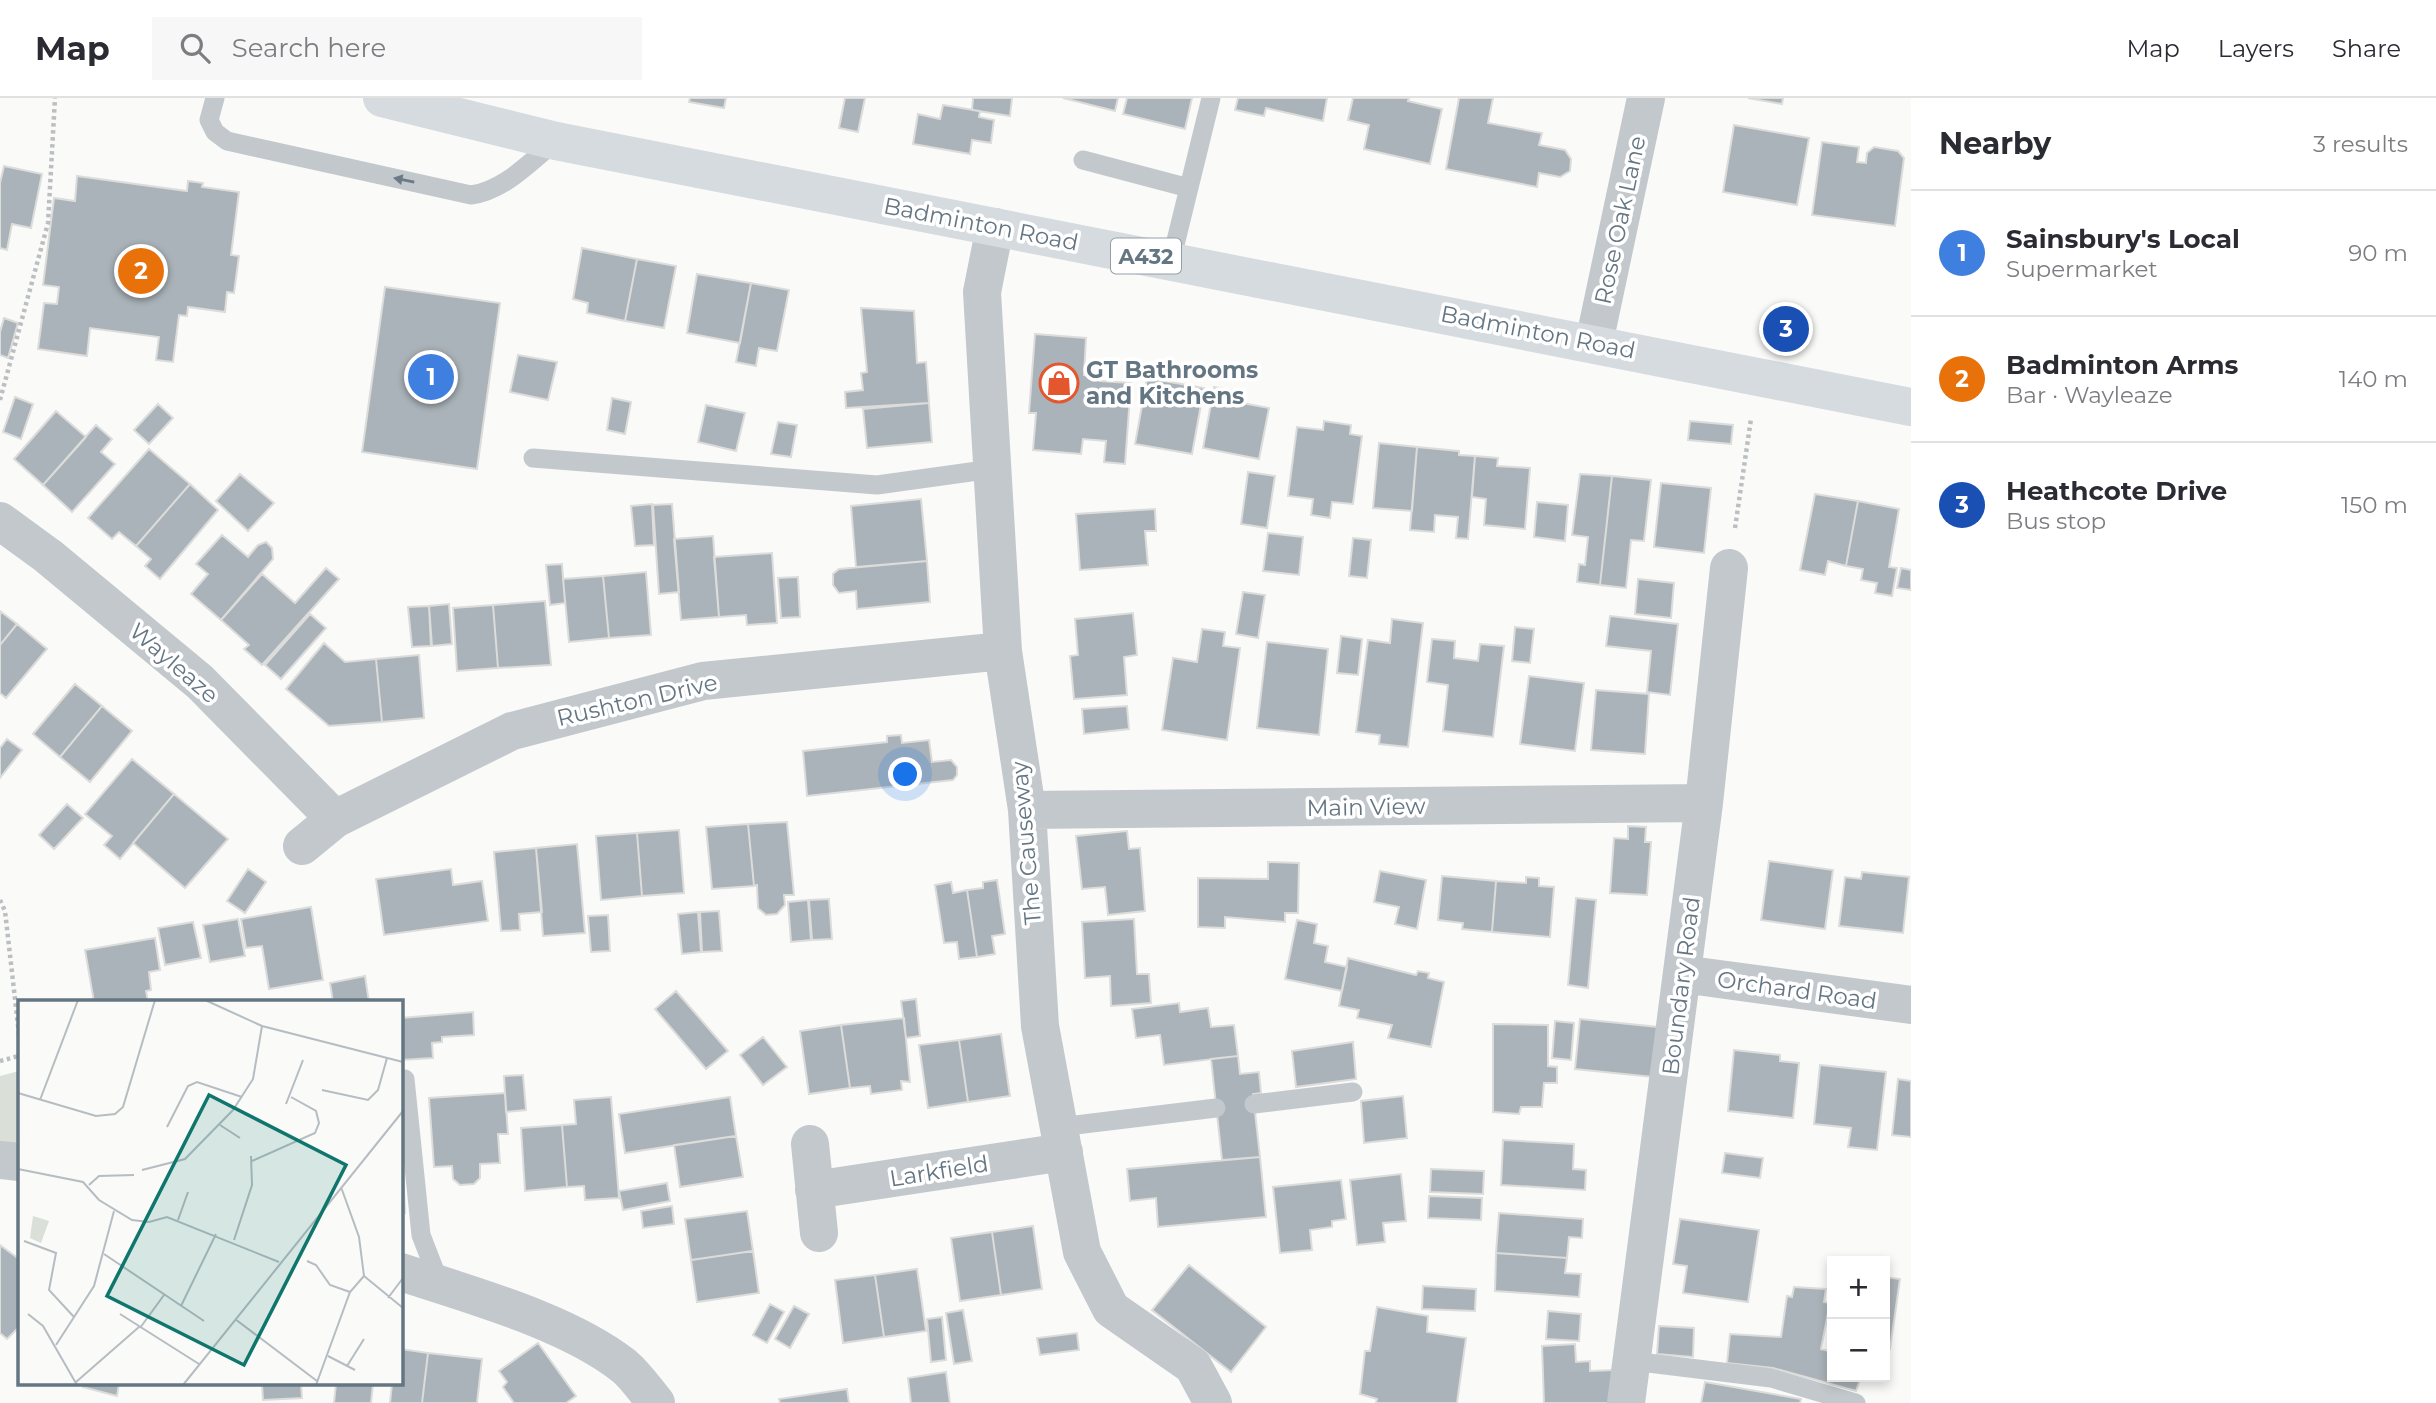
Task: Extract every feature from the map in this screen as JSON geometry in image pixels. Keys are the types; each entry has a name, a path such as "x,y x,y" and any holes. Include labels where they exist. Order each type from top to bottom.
{"main road":[{"name":"Badminton Road","path":"382,98 556,141 1911,407"}],"street":[{"name":"Rose Oak Lane","path":"1594,343 1646,98"},
{"name":"The Causeway","path":"995,227 982,292 1003,651 1027,810 1040,1026 1082,1252 1111,1309 1194,1366 1213,1403"},
{"name":"Wayleaze","path":"0,521 48,556 200,682 335,819"},
{"name":"Boundary Road","path":"1626,1403 1704,803 1729,568"},
{"name":"Rushton Drive","path":"302,846 335,819 512,731 703,681 1003,651"},
{"name":"Main View","path":"1027,810 1704,803"},
{"name":"Orchard Road","path":"1682,974 1911,1005"},
{"name":"Larkfield","path":"814,1190 1062,1140"},
{"path":"810,1144 819,1233"},
{"path":"0,1160 18,1162"},
{"path":"402,1272 498,1304 575,1337 625,1367 656,1403"}],"lane":[{"path":"215,98 209,120 215,132 227,141 471,194 486,193 501,185 556,141"},
{"path":"1171,261 1211,98"},
{"path":"1083,160 1189,188"},
{"path":"533,458 877,485 992,468"},
{"path":"405,1079 421,1235 440,1285"},
{"path":"1254,1104 1353,1092"},
{"path":"1062,1140 1216,1108"},
{"path":"1632,1361 1771,1378 1856,1403"}],"path":[{"path":"0,400 48,223 55,98"},
{"path":"1729,568 1757,376"},
{"path":"0,900 5,911 18,1025"},
{"path":"0,1061 18,1056"}],"shaded area":[{"path":"18,1071 18,1149 0,1145 0,1076"}],"building":[{"path":"690,98 726,98 724,108 689,102"},
{"path":"845,98 865,98 858,132 839,128"},
{"path":"973,98 1012,98 1010,116 972,110"},
{"path":"1063,98 1118,98 1115,111"},
{"path":"1127,98 1192,98 1185,129 1123,114"},
{"path":"1238,98 1327,98 1323,121 1266,108 1264,116 1235,110"},
{"path":"1353,98 1409,98 1408,101 1442,109 1430,164 1364,149 1369,125 1348,120"},
{"path":"1459,98 1493,98 1488,123 1542,133 1539,145 1565,150 1571,159 1570,171 1560,177 1539,173 1537,187 1446,169"},
{"path":"1748,98 1783,98 1782,104"},
{"path":"943,105 980,111 979,117 994,120 991,143 972,140 970,154 913,144 918,114 940,119"},
{"path":"1734,125 1809,138 1797,205 1723,192"},
{"path":"1822,142 1859,147 1857,162 1866,163 1867,153 1874,147 1898,151 1904,158 1895,226 1812,215"},
{"path":"4,166 42,174 31,228 12,224 7,250 0,248 0,183"},
{"path":"77,176 187,191 188,181 203,183 202,187 239,192 231,255 239,256 234,293 227,292 225,312 188,307 187,316 179,315 173,362 156,360 159,337 90,328 87,356 38,349 44,303 57,304 59,287 43,285 54,198 75,201"},
{"path":"582,248 637,259 625,321 587,313 588,303 573,299"},
{"path":"637,259 676,266 664,328 625,321"},
{"path":"697,274 751,283 740,343 687,333"},
{"path":"751,283 789,290 777,351 759,348 756,366 736,362"},
{"path":"385,287 500,303 477,469 362,452"},
{"path":"861,308 914,311 917,363 926,362 929,403 846,408 845,392 863,390 861,373 867,372"},
{"path":"4,318 18,323 8,358 0,355 0,332"},
{"path":"1035,334 1086,338 1084,375 1100,376 1100,381 1131,383 1125,464 1104,462 1106,441 1083,439 1081,454 1033,450 1036,413 1029,413"},
{"path":"518,355 557,362 548,400 510,392"},
{"path":"1147,378 1204,388 1192,454 1135,444"},
{"path":"1214,387 1244,393 1242,403 1269,408 1259,459 1203,448"},
{"path":"15,397 33,404 21,439 3,432"},
{"path":"612,398 631,402 625,434 607,430"},
{"path":"929,403 932,442 867,448 863,409"},
{"path":"158,404 173,418 149,444 134,430"},
{"path":"706,405 745,413 736,451 698,442"},
{"path":"56,411 86,437 43,485 14,459"},
{"path":"1324,421 1351,425 1350,434 1362,436 1353,504 1332,502 1330,518 1311,515 1313,499 1288,496 1297,427 1323,430"},
{"path":"1690,421 1733,425 1731,444 1688,440"},
{"path":"778,422 797,425 791,457 771,454"},
{"path":"96,425 112,439 101,452 115,464 72,512 43,485"},
{"path":"1379,443 1417,447 1412,511 1373,508"},
{"path":"1417,447 1459,451 1459,455 1475,456 1468,539 1456,538 1458,517 1435,515 1434,532 1410,530"},
{"path":"149,449 190,484 136,546 119,532 112,539 88,518"},
{"path":"1475,456 1498,458 1497,466 1530,468 1525,529 1484,525 1486,499 1472,497"},
{"path":"1248,472 1275,476 1267,528 1241,524"},
{"path":"240,474 274,503 248,531 216,501"},
{"path":"1580,474 1612,476 1600,585 1577,582 1579,564 1585,565 1588,537 1572,535"},
{"path":"1612,476 1651,480 1644,541 1631,540 1626,588 1600,585"},
{"path":"1661,483 1711,488 1704,553 1654,547"},
{"path":"190,484 218,510 160,579 145,566 151,559 136,546"},
{"path":"1815,494 1858,501 1846,566 1828,561 1825,575 1800,570"},
{"path":"921,499 927,561 856,567 851,506"},
{"path":"1858,501 1899,509 1889,567 1897,568 1892,596 1875,593 1877,583 1861,580 1863,569 1846,566"},
{"path":"1537,502 1568,505 1565,541 1534,537"},
{"path":"652,504 654,545 635,546 631,506"},
{"path":"672,504 679,592 659,594 653,505"},
{"path":"1155,509 1156,531 1145,531 1148,565 1080,570 1076,514"},
{"path":"1268,533 1303,537 1299,575 1263,571"},
{"path":"222,535 248,557 258,545 266,542 272,548 273,559 221,620 191,594 208,574 196,564"},
{"path":"713,536 719,617 681,620 674,539"},
{"path":"1353,538 1371,540 1367,578 1349,576"},
{"path":"772,553 777,623 747,625 746,615 719,617 714,557"},
{"path":"927,561 930,602 857,609 856,591 839,593 833,585 833,574 839,569"},
{"path":"562,564 565,603 550,605 546,565"},
{"path":"326,568 339,579 262,665 244,649 249,645 221,620 262,574 295,603"},
{"path":"1901,568 1911,570 1911,590 1897,588"},
{"path":"646,572 651,635 609,638 603,576"},
{"path":"603,576 609,638 569,642 563,579"},
{"path":"798,577 800,617 781,618 778,578"},
{"path":"1638,579 1674,583 1671,618 1635,614"},
{"path":"1243,592 1265,595 1258,638 1236,634"},
{"path":"545,601 551,665 498,668 493,605"},
{"path":"449,604 452,644 432,646 429,606"},
{"path":"493,605 498,668 457,671 453,608"},
{"path":"429,606 431,646 412,647 408,607"},
{"path":"0,611 17,624 0,645"},
{"path":"1133,613 1137,655 1124,657 1127,695 1074,699 1070,656 1078,655 1075,619"},
{"path":"310,614 326,628 281,679 265,665"},
{"path":"1610,616 1678,624 1670,695 1647,692 1651,651 1606,646"},
{"path":"1392,619 1423,623 1408,747 1379,744 1380,735 1356,732 1368,640 1390,643"},
{"path":"17,624 47,649 6,698 0,693 0,645"},
{"path":"1515,627 1534,629 1530,663 1512,661"},
{"path":"1202,629 1225,632 1223,646 1240,648 1227,740 1162,730 1173,658 1197,662"},
{"path":"1341,636 1362,639 1358,675 1337,673"},
{"path":"1432,639 1455,641 1454,658 1478,661 1480,644 1504,646 1493,737 1443,731 1448,685 1427,682"},
{"path":"1267,642 1328,649 1319,735 1257,728"},
{"path":"324,643 345,662 376,659 382,722 329,726 286,689"},
{"path":"419,655 424,718 382,722 376,659"},
{"path":"1529,676 1584,683 1575,751 1520,744"},
{"path":"75,684 102,706 60,757 33,734"},
{"path":"1596,690 1649,694 1645,754 1591,750"},
{"path":"102,706 132,731 90,782 60,757"},
{"path":"1127,706 1129,729 1084,734 1082,709"},
{"path":"901,735 902,743 929,740 932,762 951,760 957,767 957,775 953,780 807,796 803,751 887,742 887,736"},
{"path":"7,739 22,750 0,778 0,748"},
{"path":"132,759 174,794 120,859 104,845 112,836 85,814"},
{"path":"174,794 228,839 185,888 133,843"},
{"path":"67,804 83,818 54,849 39,835"},
{"path":"787,822 794,895 784,895 785,905 777,914 766,915 758,908 748,824"},
{"path":"748,824 754,886 712,889 706,827"},
{"path":"1628,826 1646,827 1645,842 1651,842 1647,895 1610,893 1614,838 1628,839"},
{"path":"679,830 684,893 642,896 637,833"},
{"path":"1127,831 1129,849 1140,848 1145,911 1108,915 1105,887 1082,889 1076,836"},
{"path":"637,833 642,896 601,900 596,836"},
{"path":"577,844 585,933 543,936 536,848"},
{"path":"536,848 542,912 519,914 520,930 501,931 494,852"},
{"path":"1769,861 1833,870 1825,929 1761,920"},
{"path":"1268,862 1299,863 1298,913 1285,913 1285,922 1225,917 1225,928 1198,927 1198,878 1268,879"},
{"path":"248,869 266,882 245,913 227,901"},
{"path":"451,869 453,885 482,881 488,921 384,935 376,879"},
{"path":"1380,871 1426,880 1417,929 1395,924 1399,907 1374,902"},
{"path":"1862,872 1909,877 1903,933 1839,926 1845,877 1861,879"},
{"path":"1442,876 1496,881 1492,932 1462,929 1463,923 1438,920"},
{"path":"1526,877 1539,878 1539,886 1554,887 1550,937 1492,932 1496,881 1526,883"},
{"path":"997,880 1005,934 992,936 995,954 977,957 967,890 983,888 983,882"},
{"path":"951,882 953,893 967,890 977,957 959,959 957,942 944,943 935,885"},
{"path":"1576,898 1596,900 1588,988 1568,985"},
{"path":"829,899 832,939 812,940 809,900"},
{"path":"808,900 811,940 791,942 788,902"},
{"path":"311,907 323,980 269,989 262,946 246,948 241,919"},
{"path":"719,911 722,951 702,952 700,912"},
{"path":"698,912 701,952 682,954 678,914"},
{"path":"608,915 610,951 591,952 588,916"},
{"path":"238,919 245,956 210,962 203,925"},
{"path":"1134,919 1137,974 1149,974 1151,1003 1111,1006 1110,976 1085,978 1082,922"},
{"path":"1297,920 1317,924 1314,943 1328,946 1325,962 1347,967 1342,991 1285,979"},
{"path":"193,922 201,958 165,965 158,928"},
{"path":"155,938 160,970 149,972 151,990 146,991 148,1000 94,1000 85,950"},
{"path":"1348,958 1416,975 1418,971 1429,973 1428,978 1444,982 1431,1047 1388,1038 1392,1025 1357,1018 1359,1010 1339,1006"},
{"path":"365,976 369,1000 333,1000 330,983"},
{"path":"676,991 728,1051 706,1069 655,1009"},
{"path":"916,999 920,1036 906,1038 901,1001"},
{"path":"1179,1003 1180,1012 1208,1008 1211,1027 1234,1025 1238,1056 1164,1065 1160,1035 1136,1038 1132,1009"},
{"path":"473,1012 474,1035 442,1037 442,1042 432,1043 433,1058 402,1060 402,1018"},
{"path":"904,1018 910,1082 901,1081 902,1090 871,1094 870,1086 850,1088 841,1025"},
{"path":"1580,1019 1658,1027 1653,1077 1575,1069"},
{"path":"1555,1021 1574,1023 1571,1060 1552,1058"},
{"path":"1493,1024 1548,1025 1548,1066 1557,1067 1557,1083 1544,1083 1542,1107 1521,1107 1519,1114 1493,1112"},
{"path":"841,1025 850,1088 809,1094 800,1031"},
{"path":"1001,1034 1010,1096 968,1102 959,1040"},
{"path":"763,1037 787,1067 763,1085 740,1055"},
{"path":"959,1040 968,1102 928,1108 919,1045"},
{"path":"1353,1042 1356,1079 1296,1087 1292,1051"},
{"path":"1734,1050 1780,1055 1780,1061 1799,1063 1793,1118 1728,1111"},
{"path":"1238,1056 1240,1074 1259,1072 1261,1093 1253,1094 1260,1157 1222,1160 1211,1059"},
{"path":"1820,1065 1886,1072 1877,1150 1848,1147 1851,1128 1814,1124"},
{"path":"523,1075 526,1110 506,1112 504,1076"},
{"path":"1898,1079 1911,1081 1911,1137 1892,1135"},
{"path":"505,1093 508,1134 498,1134 500,1163 480,1164 480,1178 474,1184 460,1185 453,1179 452,1166 434,1167 429,1098"},
{"path":"1403,1096 1407,1138 1364,1143 1361,1101"},
{"path":"611,1097 619,1198 585,1200 584,1186 567,1187 562,1125 576,1124 574,1100"},
{"path":"730,1097 736,1136 625,1153 619,1114"},
{"path":"562,1125 567,1187 525,1191 521,1128"},
{"path":"736,1136 743,1177 680,1187 674,1145"},
{"path":"1503,1140 1574,1144 1573,1169 1586,1170 1585,1190 1501,1185"},
{"path":"1725,1153 1763,1158 1760,1178 1722,1173"},
{"path":"1260,1157 1266,1217 1158,1227 1156,1198 1130,1201 1127,1169"},
{"path":"1431,1169 1484,1171 1483,1194 1430,1192"},
{"path":"402,1171 403,1171 405,1213 402,1214"},
{"path":"1401,1174 1406,1221 1383,1223 1385,1242 1357,1245 1350,1180"},
{"path":"1341,1180 1346,1219 1332,1221 1332,1227 1310,1230 1312,1250 1280,1253 1273,1187"},
{"path":"667,1183 670,1201 623,1210 619,1191"},
{"path":"1429,1196 1482,1198 1481,1220 1428,1218"},
{"path":"672,1206 674,1224 643,1228 641,1211"},
{"path":"747,1211 753,1251 691,1260 685,1219"},
{"path":"1499,1213 1583,1219 1582,1238 1569,1237 1567,1258 1496,1253"},
{"path":"1680,1219 1759,1230 1748,1302 1683,1293 1687,1266 1673,1264"},
{"path":"1033,1226 1042,1289 1001,1295 992,1232"},
{"path":"992,1232 1001,1295 960,1301 951,1238"},
{"path":"0,1245 18,1258 18,1328 7,1339 0,1333"},
{"path":"753,1251 759,1293 697,1302 691,1260"},
{"path":"1496,1253 1567,1258 1565,1273 1581,1274 1579,1297 1495,1291"},
{"path":"1189,1265 1266,1327 1231,1372 1152,1310"},
{"path":"917,1269 926,1331 884,1337 875,1275"},
{"path":"875,1275 884,1337 843,1343 835,1280"},
{"path":"1890,1278 1900,1279 1890,1349"},
{"path":"1423,1286 1476,1289 1475,1311 1422,1309"},
{"path":"1794,1287 1826,1289 1824,1302 1827,1302 1827,1318 1821,1349 1827,1351 1827,1382 1859,1382 1856,1391 1773,1368 1727,1363 1730,1334 1781,1337 1787,1296 1792,1297"},
{"path":"770,1304 784,1312 767,1343 753,1335"},
{"path":"794,1306 809,1314 790,1348 775,1339"},
{"path":"1377,1307 1428,1316 1427,1332 1466,1338 1457,1403 1376,1403 1377,1399 1360,1394 1365,1351 1370,1351"},
{"path":"963,1310 972,1361 954,1364 946,1313"},
{"path":"1548,1311 1581,1314 1579,1341 1546,1339"},
{"path":"942,1317 946,1360 931,1362 927,1319"},
{"path":"1659,1326 1694,1328 1693,1357 1657,1354"},
{"path":"1077,1333 1079,1350 1040,1355 1037,1338"},
{"path":"538,1343 576,1396 566,1403 514,1403 503,1387 507,1382 499,1371"},
{"path":"1575,1344 1576,1362 1590,1361 1590,1371 1615,1370 1616,1403 1544,1403 1542,1346"},
{"path":"402,1349 428,1353 422,1403 390,1403 392,1386 402,1386"},
{"path":"428,1353 482,1359 477,1403 422,1403"},
{"path":"946,1372 950,1403 911,1403 908,1378"},
{"path":"1705,1382 1801,1399 1800,1403 1701,1403"},
{"path":"83,1386 119,1386 117,1396"},
{"path":"262,1386 301,1386 302,1398 263,1400"},
{"path":"336,1386 373,1386 371,1403 334,1403"},
{"path":"847,1389 849,1403 780,1403 779,1399"}],"place":[{"name":"Badminton Arms","path":"141,271"},
{"name":"Heathcote Drive","path":"1786,329"},
{"name":"Sainsbury's Local","path":"431,377"},
{"name":"GT Bathrooms and Kitchens","path":"1059,383"}]}
